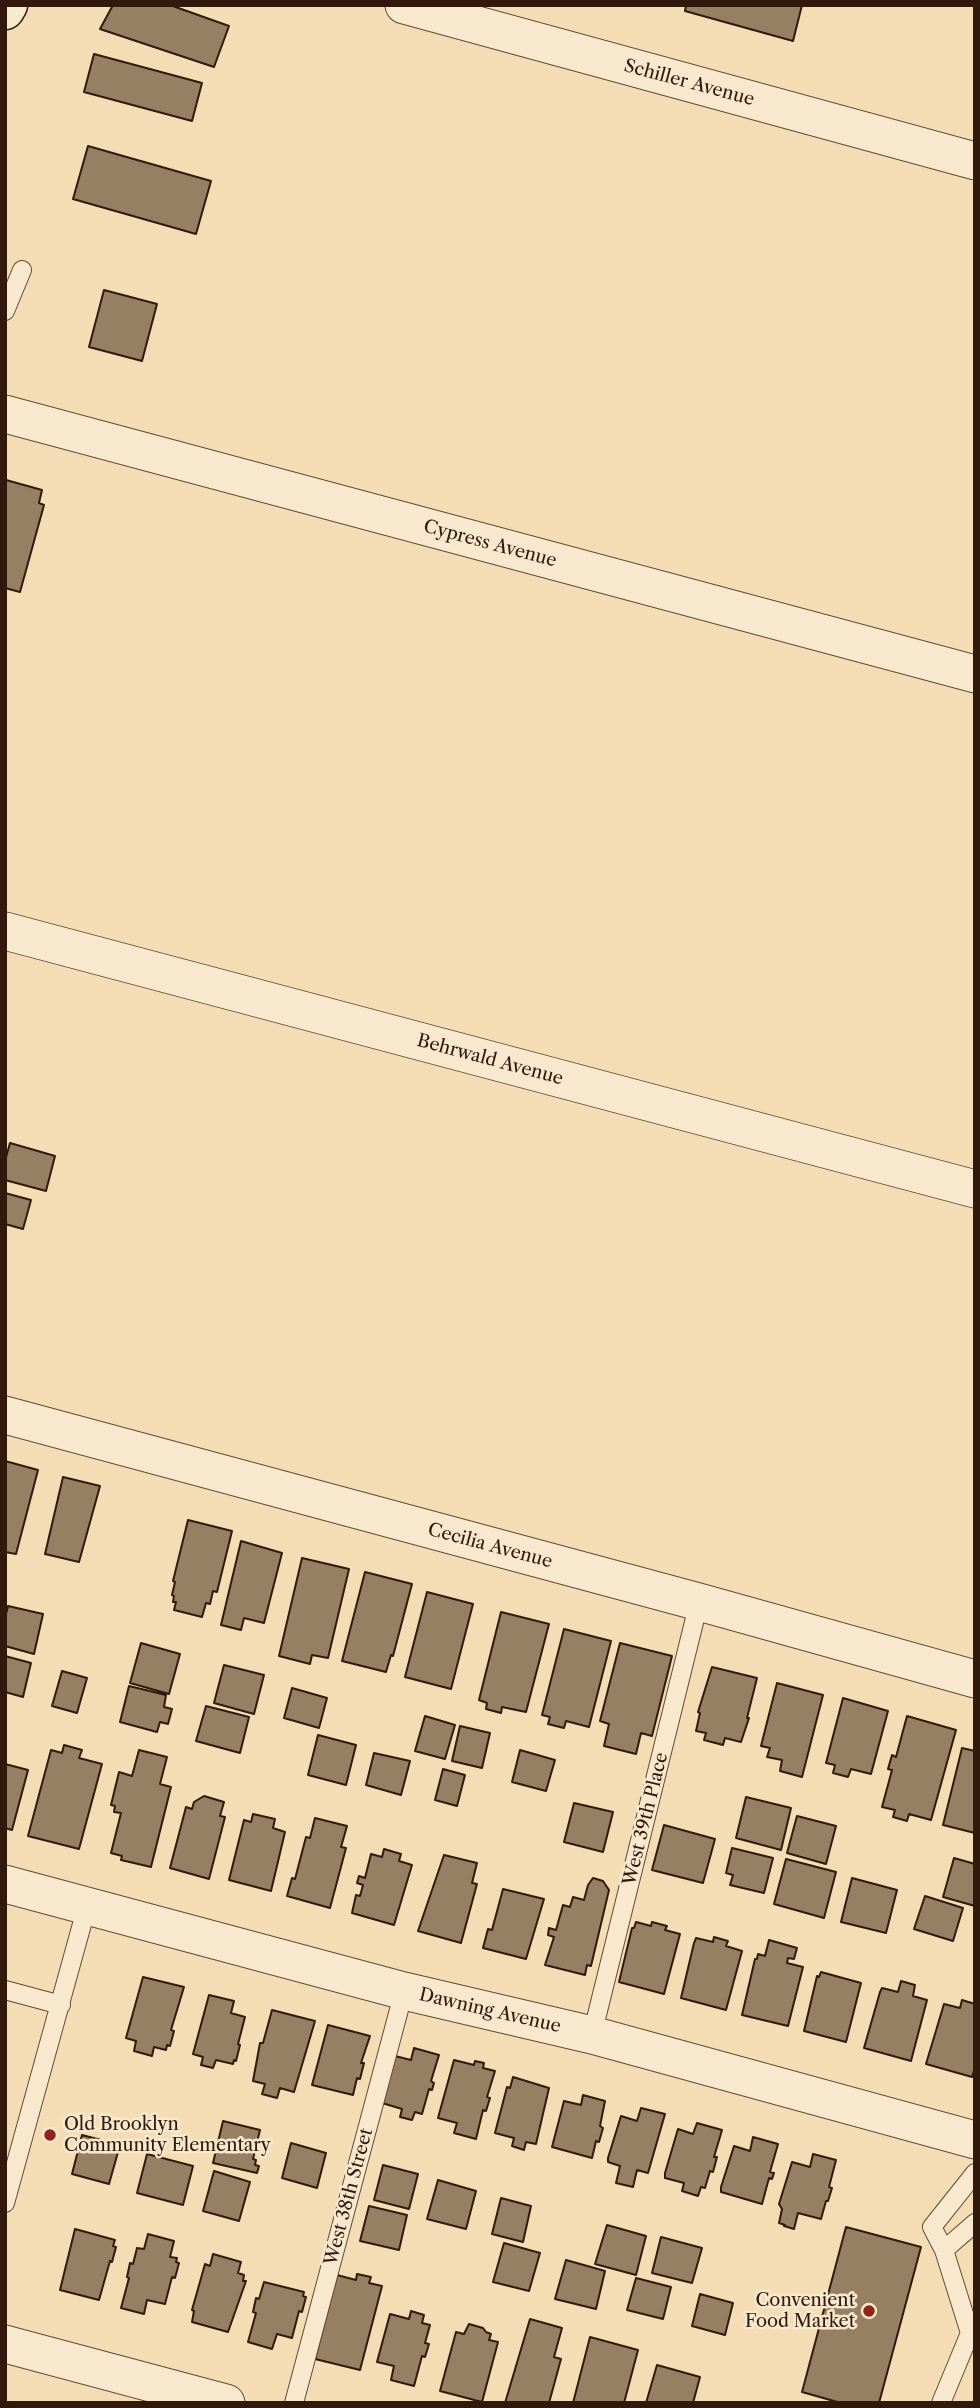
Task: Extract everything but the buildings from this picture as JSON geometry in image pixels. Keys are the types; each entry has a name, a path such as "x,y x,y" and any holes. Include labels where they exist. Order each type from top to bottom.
{"main road":[{"path":"5,10 8,5"}],"street":[{"name":"Schiller Avenue","path":"404,5 975,161"},
{"name":"Cypress Avenue","path":"5,414 975,674"},
{"name":"Behrwald Avenue","path":"5,932 975,1189"},
{"name":"Cecilia Avenue","path":"5,1415 975,1679"},
{"name":"Dawning Avenue","path":"5,1884 404,1991 592,2035 975,2140"},
{"path":"5,2344 226,2403"}],"lane":[{"path":"5,311 22,270"},
{"name":"West 39th Place","path":"592,2035 699,1602"},
{"path":"5,2203 88,1906"},
{"path":"5,1990 61,2005"},
{"name":"West 38th Street","path":"293,2403 404,1991"},
{"path":"941,2403 973,2330 944,2250 932,2227 975,2173"},
{"path":"944,2250 975,2223"}],"place":[{"name":"Old Brooklyn Community Elementary","path":"50,2135"},
{"name":"Convenient Food Market","path":"869,2311"}]}
